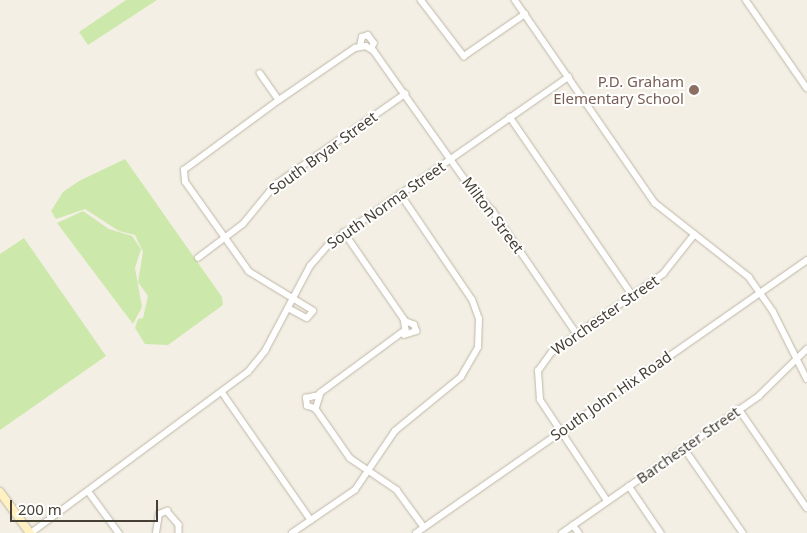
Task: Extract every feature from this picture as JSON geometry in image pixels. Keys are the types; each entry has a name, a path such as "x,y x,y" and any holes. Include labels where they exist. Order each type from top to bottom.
{"main road":[{"path":"0,492 30,533"}],"street":[{"path":"421,0 464,56 525,14"},
{"path":"515,0 655,203 694,235 736,265 760,292 807,380"},
{"path":"746,0 807,88"},
{"name":"Milton Street","path":"372,49 374,43 368,35 362,36 363,46 372,49 450,159 493,211 577,334"},
{"path":"288,308 305,318 312,314 310,305 256,278 226,239 183,173 190,162 279,100 363,46"},
{"path":"260,73 279,100"},
{"name":"South Norma Street","path":"30,533 90,492 126,459 222,392 259,360 293,297 318,256 344,232 568,77"},
{"name":"South Bryar Street","path":"198,258 226,239 276,185 405,94"},
{"path":"510,117 633,296"},
{"path":"292,533 355,490 403,422 465,373 480,339 472,300 400,194"},
{"path":"344,232 406,322 414,325 416,331 404,335 319,395 306,398 307,406 316,409 350,458 397,490 424,527"},
{"name":"Worchester Street","path":"607,501 540,400 537,376 547,356 669,269 694,235"},
{"name":"South John Hix Road","path":"416,533 807,260"},
{"path":"404,335 406,322"},
{"name":"Barchester Street","path":"562,533 739,409 807,349"},
{"path":"222,392 311,520"},
{"path":"316,409 319,395"},
{"path":"739,409 807,508"},
{"path":"684,448 743,533"},
{"path":"629,486 661,533"},
{"path":"90,492 119,533"},
{"path":"158,533 159,514 167,511 179,533"},
{"path":"574,525 579,533"}],"green space":[{"path":"126,0 157,0 88,45 79,32"},
{"path":"125,159 222,297 223,305 168,345 145,344 135,328 138,319 143,318 148,296 138,282 143,252 135,235 119,231 85,209 56,219 51,211 63,192 79,181"},
{"path":"83,211 109,229 132,236 141,249 135,268 142,307 133,324 57,223"},
{"path":"24,238 106,356 0,430 0,254"}],"place":[{"name":"P.D. Graham Elementary School","path":"694,90"}]}
